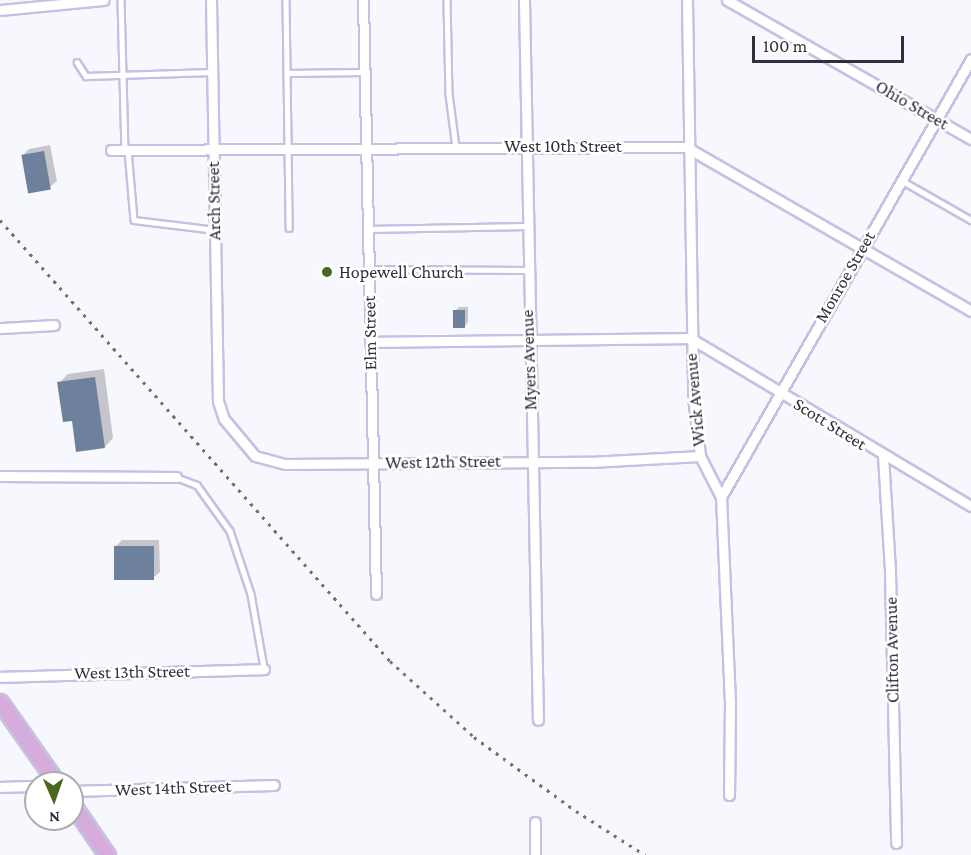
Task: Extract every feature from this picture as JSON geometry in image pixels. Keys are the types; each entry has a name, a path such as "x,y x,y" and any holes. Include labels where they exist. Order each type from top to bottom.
{"main road":[{"path":"0,702 49,771"},
{"path":"84,821 107,855"}],"street":[{"path":"0,10 104,0"},
{"name":"Arch Street","path":"211,0 218,401"},
{"name":"Elm Street","path":"363,0 376,594"},
{"name":"Myers Avenue","path":"524,0 527,340 538,720"},
{"name":"Wick Avenue","path":"687,0 686,147 690,338 700,456 721,497 730,703 729,795"},
{"name":"Ohio Street","path":"727,0 971,139"},
{"name":"Monroe Street","path":"721,497 971,59"},
{"name":"West 10th Street","path":"111,150 213,151 525,146 686,147 971,311"},
{"path":"0,328 54,325"},
{"path":"370,342 690,338"},
{"name":"Scott Street","path":"690,338 883,456 971,506"},
{"name":"West 12th Street","path":"218,401 228,425 261,459 285,464 662,460 700,456"},
{"name":"Clifton Avenue","path":"883,456 890,572 896,843"},
{"path":"0,476 176,477"},
{"name":"West 13th Street","path":"0,677 264,669"},
{"name":"West 14th Street","path":"84,791 274,785"},
{"path":"0,787 24,786"},
{"path":"535,822 535,855"}],"lane":[{"path":"121,0 126,150 134,220 215,230"},
{"path":"286,0 289,228"},
{"path":"447,0 449,94 456,147"},
{"path":"77,62 86,76 212,72"},
{"path":"287,73 364,72"},
{"path":"901,180 971,220"},
{"path":"368,229 526,226"},
{"path":"369,269 526,270"},
{"path":"176,477 197,485 230,531 251,594 264,669"}],"building":[{"path":"44,151 51,189 28,193 21,155"},
{"path":"453,310 465,310 465,328 453,328"},
{"path":"95,377 105,448 76,452 72,421 63,422 57,382"},
{"path":"114,546 154,546 154,580 114,580"}],"railway":[{"path":"0,220 390,661 474,737 576,811 645,855"}],"place":[{"name":"Hopewell Church","path":"327,272"}]}
